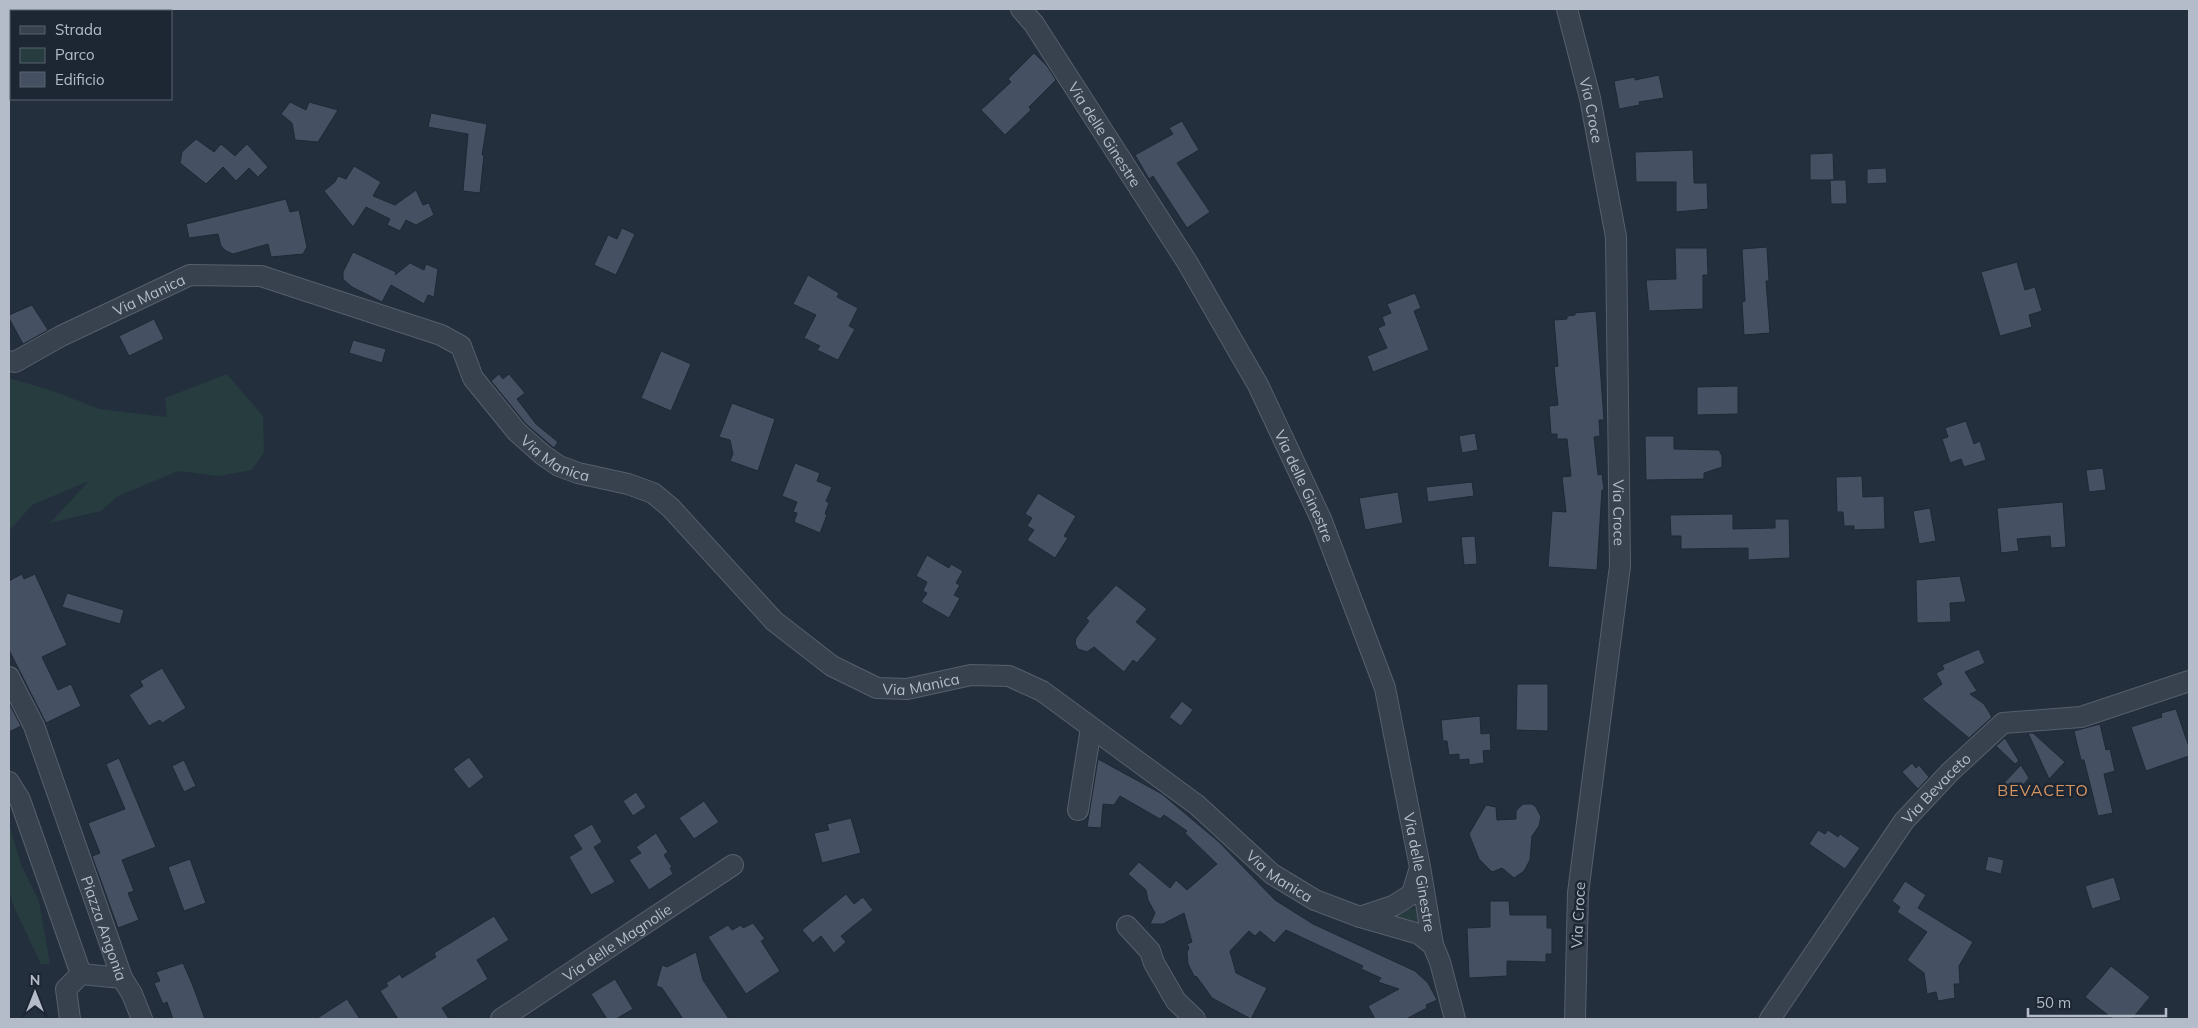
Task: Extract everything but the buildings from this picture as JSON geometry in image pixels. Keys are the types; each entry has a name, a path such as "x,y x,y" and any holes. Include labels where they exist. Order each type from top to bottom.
{"street":[{"name":"Via delle Ginestre","path":"1021,9 1034,24 1067,74 1187,262 1258,385 1317,510 1385,688 1420,867 1433,945 1440,962 1455,1019"},
{"name":"Via Croce","path":"1567,9 1590,98 1616,236 1616,360 1620,566 1578,892 1575,1019"},
{"name":"Via Manica","path":"9,361 15,362 61,336 190,275 261,276 442,335 461,346 473,378 517,432 543,455 559,466 578,473 628,484 653,493 671,508 774,621 832,666 877,688 907,689 971,675 1009,676 1042,691 1197,805 1272,874 1315,900 1360,917 1419,934 1433,945"},
{"name":"Piazza Angonia","path":"9,676 34,726 122,978 81,974 20,800 9,782"},
{"name":"Via Bevaceto","path":"1770,1019 1904,821 1950,772 2003,723 2081,717 2189,682"},
{"path":"1078,810 1091,728"},
{"name":"Via delle Magnolie","path":"501,1019 733,865"},
{"path":"1360,917 1393,906 1412,894 1420,867"},
{"path":"1128,926 1150,951 1154,963 1176,1001 1195,1019"},
{"path":"70,1019 66,989 81,974"},
{"path":"122,978 132,994 142,1019"}],"green space":[{"path":"227,374 263,416 264,452 252,470 219,476 178,471 118,496 101,511 50,523 89,481 32,505 9,531 9,378 56,392 99,409 167,417 165,398"},
{"path":"9,823 21,865 39,901 50,964 41,964 14,907 9,891"},
{"path":"1420,908 1421,924 1411,925 1387,916 1408,909"}],"district":[{"name":"BEVACETO","path":"2043,790"}]}
